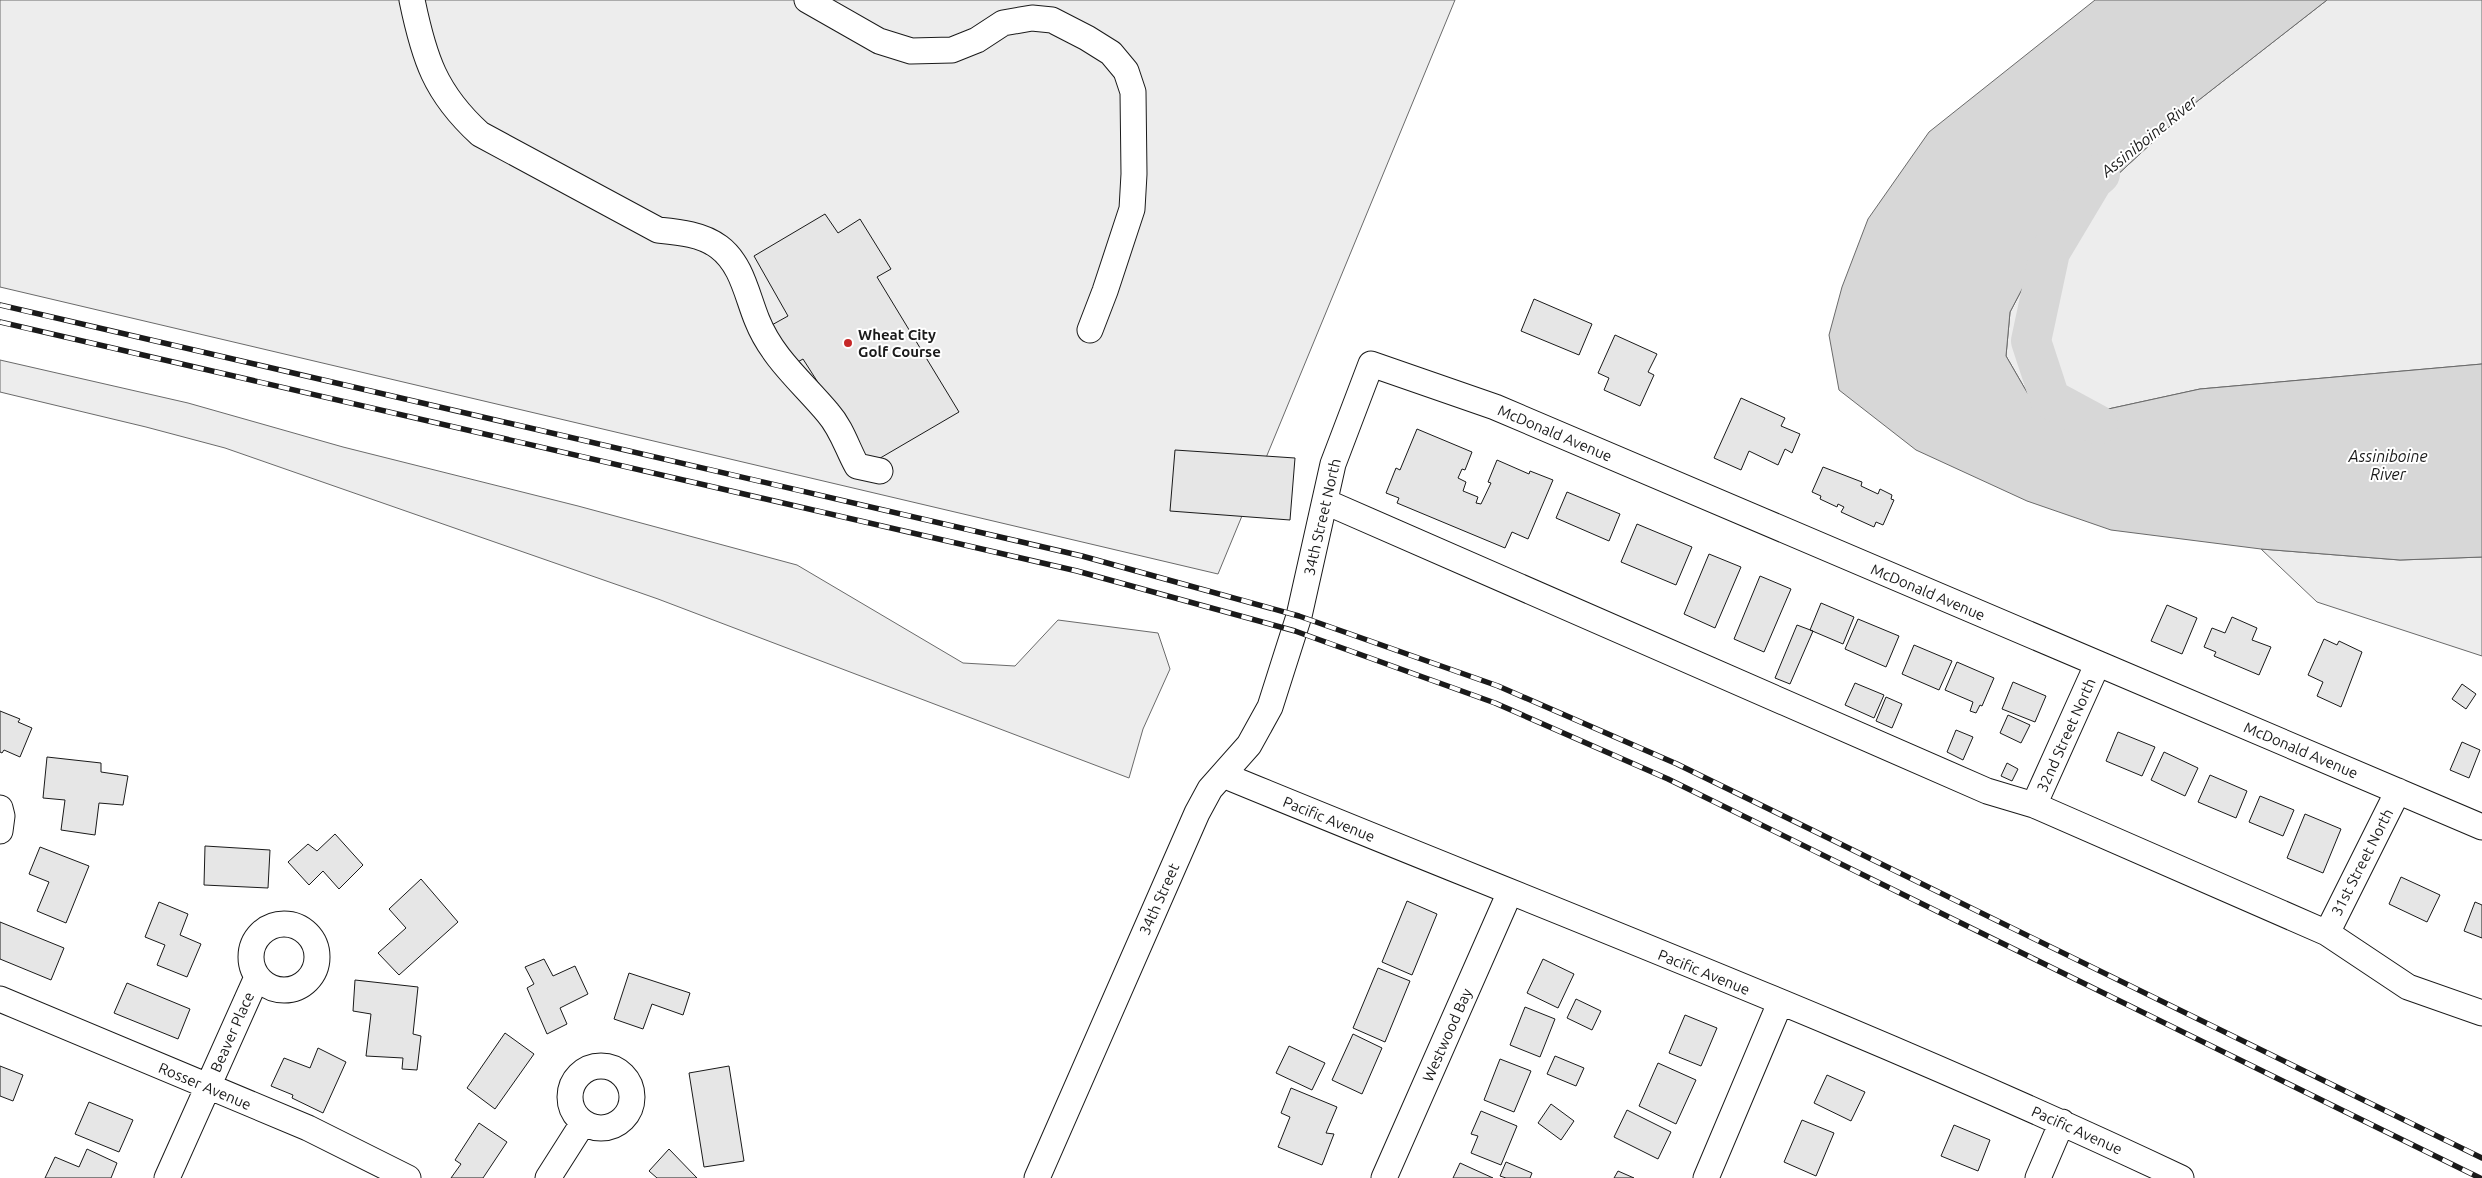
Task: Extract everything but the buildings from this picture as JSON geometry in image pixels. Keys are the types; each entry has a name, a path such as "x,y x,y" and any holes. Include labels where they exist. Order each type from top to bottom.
{"street":[{"path":"412,0 421,44 440,88 458,114 480,134 658,230 688,234 720,247 735,264 745,284 758,322 776,354 829,413 842,432 857,466 880,471"},
{"path":"807,0 879,41 911,51 952,50 977,40 1003,23 1032,18 1052,20 1111,53 1126,70 1133,92 1134,174 1132,210 1090,330"},
{"name":"34th Street North","path":"1297,624 1326,502 1333,464 1371,364"},
{"name":"McDonald Avenue","path":"1371,364 1495,408 2482,827"},
{"path":"1326,502 1987,791 2034,805 2326,933 2408,987 2482,1013"},
{"name":"34th Street","path":"1037,1178 1197,813 1210,789 1249,745 1270,707 1297,624"},
{"name":"32nd Street North","path":"2034,805 2097,665"},
{"name":"Pacific Avenue","path":"1222,775 1780,1003 2062,1122 2181,1178"},
{"name":"31st Street North","path":"2326,933 2398,791"},
{"path":"0,808 2,816 0,831"},
{"name":"Westwood Bay","path":"1384,1178 1510,892"},
{"name":"Beaver Place","path":"167,1178 257,977"},
{"name":"Rosser Avenue","path":"0,999 308,1128 408,1178"},
{"path":"1706,1178 1780,1003"},
{"path":"2038,1178 2062,1122"},
{"path":"548,1178 583,1123"}],"shaded area":[{"name":"Wheat City Golf Course","path":"0,0 1455,0 1218,574 0,287"},
{"path":"2327,0 2482,0 2482,364 2200,389 2099,411 2028,394 2006,356 2010,312 2049,238 2195,103"},
{"path":"0,360 188,403 343,447 578,506 797,565 963,663 1015,666 1058,620 1158,633 1170,669 1143,729 1129,778 658,599 225,448 0,392"},
{"path":"2261,549 2400,560 2482,557 2482,656 2317,602"}],"water":[{"name":"Assiniboine River","path":"2095,0 2327,0 2195,103 2049,238 2010,312 2006,356 2028,394 2099,411 2200,389 2482,364 2482,557 2400,560 2261,549 2111,530 2027,501 1916,450 1839,390 1829,335 1842,287 1868,219 1929,132"}],"waterway":[{"name":"Assiniboine River","path":"2098,425 2050,399 2031,341 2050,252 2093,180 2100,174"}],"railway":[{"path":"0,305 1082,556 1299,616 1498,686 1677,764 2482,1158"},
{"path":"0,322 1077,571 1295,631 1495,703 1668,779 2480,1178"}],"place":[{"name":"Wheat City Golf Course","path":"848,343"}]}
